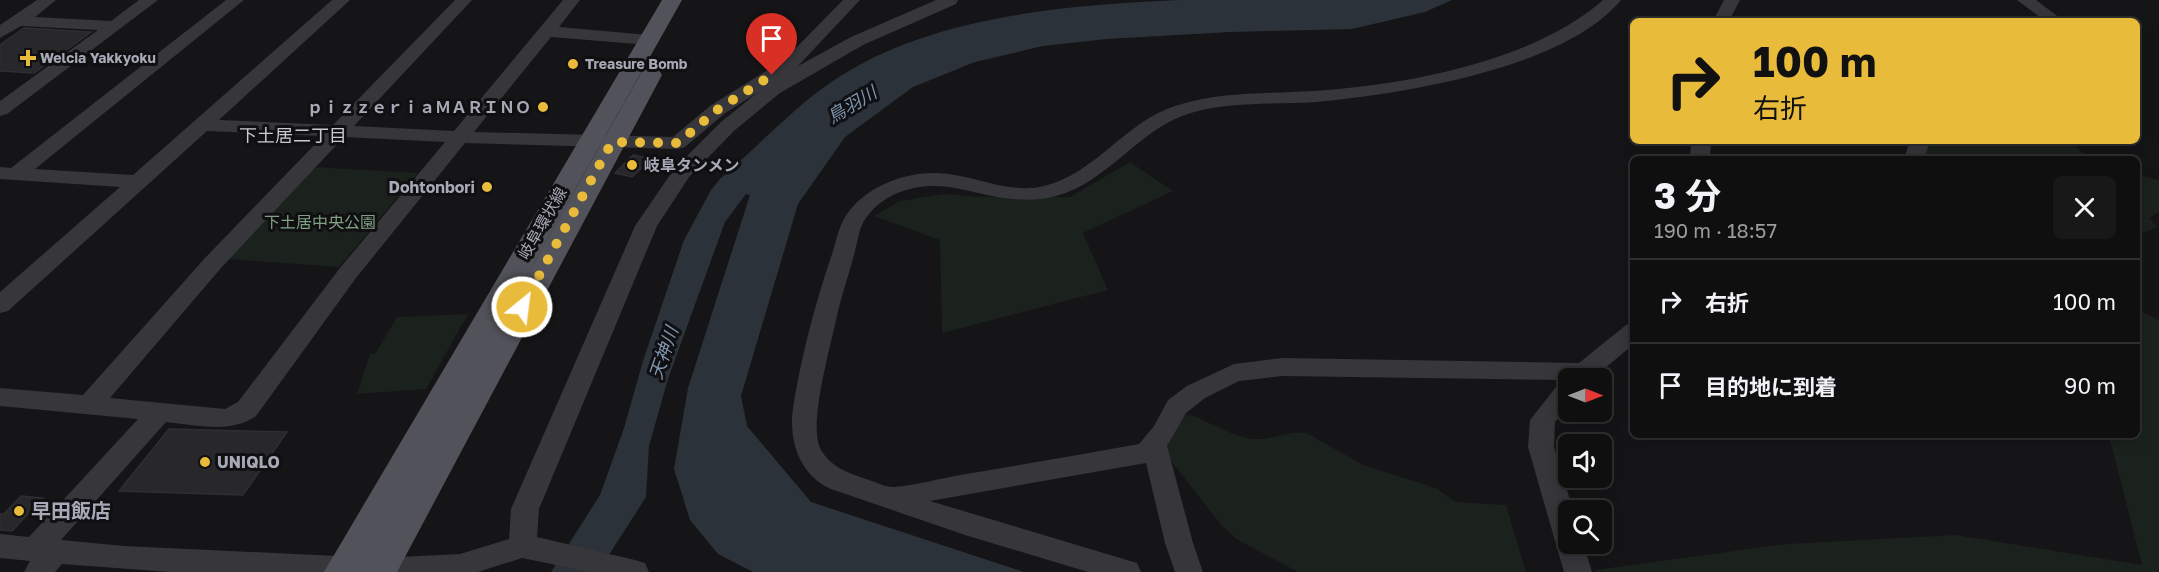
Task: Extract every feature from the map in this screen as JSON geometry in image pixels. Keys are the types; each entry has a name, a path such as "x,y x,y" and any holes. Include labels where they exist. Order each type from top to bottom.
{"main road":[{"name":"岐阜環状線","path":"378,571 600,142 649,40 672,0"},
{"name":"岐阜環状線","path":"343,571 600,142 693,0"}],"street":[{"path":"0,33 48,0"},
{"path":"0,110 150,0"},
{"path":"8,174 236,0"},
{"path":"5,296 139,182 342,0"},
{"path":"89,405 213,263 464,0"},
{"path":"0,398 225,418 237,416 247,409 348,273 572,0"},
{"path":"202,124 459,137 678,143 717,110 791,63 852,0"},
{"path":"522,546 525,509 646,226 681,173 728,126 773,89 857,41 951,0"},
{"path":"1126,572 888,498 826,474 808,449 804,412 836,275 845,248 845,238 857,213 876,196 898,185 943,179 1012,194 1039,195 1060,189 1078,179 1158,118 1182,109 1218,102 1320,95 1404,83 1486,64 1544,45 1582,27 1613,0"},
{"path":"1723,18 1732,0"},
{"path":"2025,0 2052,18"},
{"path":"18,21 114,26"},
{"path":"546,31 649,40"},
{"path":"8,174 139,182"},
{"path":"1589,368 1630,334"},
{"path":"888,498 1147,453 1177,407 1196,392 1234,373 1282,367 1558,378"},
{"path":"1558,401 1543,420 1540,447 1578,572"},
{"path":"43,558 160,412"},
{"path":"1154,444 1179,543 1189,572"},
{"path":"0,546 43,558 124,558 378,571 460,566 522,546 635,572"}],"green space":[{"path":"1928,144 2073,144 2087,156 1919,156 1918,151"},
{"path":"1130,162 1173,191 1083,233 1108,290 942,333 940,240 874,216 900,201 944,194 984,197 1070,197"},
{"name":"下土居中央公園","path":"313,167 418,173 339,267 227,259"},
{"path":"2140,175 2159,180 2159,212 2149,218 2157,227 2140,234"},
{"path":"2140,311 2159,320 2159,572 1595,572 1595,570 1786,544 1956,535 2142,565 2110,440 2107,438 2140,438"},
{"path":"468,314 426,389 357,394 370,354 375,354 397,317"},
{"path":"1186,415 1194,416 1248,438 1262,439 1300,432 1307,433 1363,465 1436,488 1456,502 1506,505 1526,572 1298,572 1236,539 1222,526 1164,452"}],"water":[{"path":"1179,0 1452,0 1425,12 1352,29 1230,32 1106,39 1043,46 975,62 913,87 845,137 798,204 741,396 747,426 811,502 1024,572 753,572 718,554 690,520 674,469 688,388 750,195 746,194 725,222 668,379 649,446 646,497 598,572 551,572 600,495 624,428 643,361 684,240 711,190 720,179 801,105 830,83 868,60 909,42 953,29 998,18 1044,11"}],"building":[{"name":"Welcia Yakkyoku","path":"24,28 91,32 34,73 0,71 0,45"},
{"name":"岐阜タンメン","path":"633,155 651,159 632,177 615,173"},
{"name":"UNIQLO","path":"169,429 287,432 243,495 119,491"},
{"name":"早田飯店","path":"21,496 43,498 12,531 0,530 0,514 4,514"}],"place":[{"name":"Welcia Yakkyoku","path":"28,58"},
{"name":"Treasure Bomb","path":"573,64"},
{"name":"ｐｉｚｚｅｒｉａＭＡＲＩＮＯ","path":"543,107"},
{"name":"岐阜タンメン","path":"632,165"},
{"name":"Dohtonbori","path":"487,187"},
{"name":"UNIQLO","path":"205,462"},
{"name":"早田飯店","path":"19,511"}],"district":[{"name":"下土居二丁目","path":"293,136"}],"route":[{"path":"522,307 612,142 678,143 717,110 772,75"}],"water label":[{"name":"鳥羽川","path":"852,105"},
{"name":"天神川","path":"664,353"}]}
